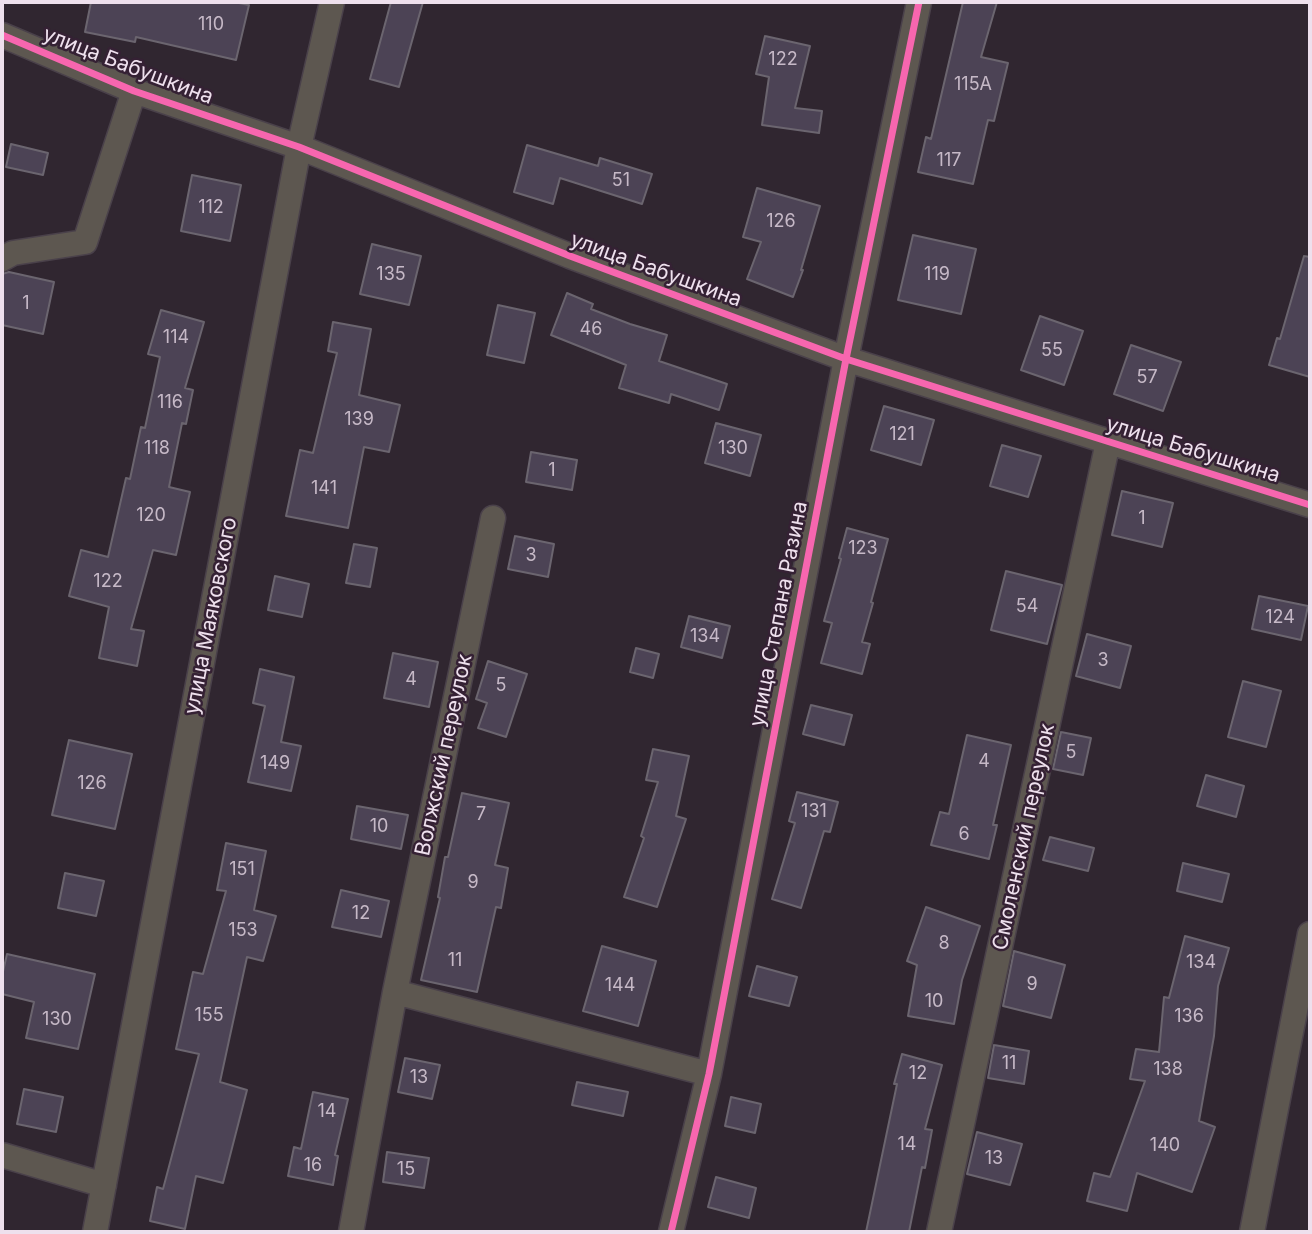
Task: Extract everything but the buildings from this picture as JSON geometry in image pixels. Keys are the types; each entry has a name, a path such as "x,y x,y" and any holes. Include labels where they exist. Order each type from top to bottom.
{"street":[{"name":"улица Маяковского","path":"95,1232 299,147 332,2"},
{"name":"улица Степана Разина","path":"671,1232 709,1074 846,359 919,2"},
{"name":"улица Бабушкина","path":"2,35 134,91 299,147 570,256 846,359 1310,505"},
{"path":"2,259 13,253 85,242 134,91"},
{"name":"Смоленский переулок","path":"939,1232 1108,442"},
{"name":"Волжский переулок","path":"351,1232 395,992 493,518"},
{"path":"1252,1232 1310,934"},
{"path":"395,992 709,1074"},
{"path":"2,1155 104,1185"}],"cycle path":[{"path":"671,1232 709,1074 846,359 919,2"},
{"path":"2,35 134,91 299,147 570,256 846,359 1310,505"}]}
